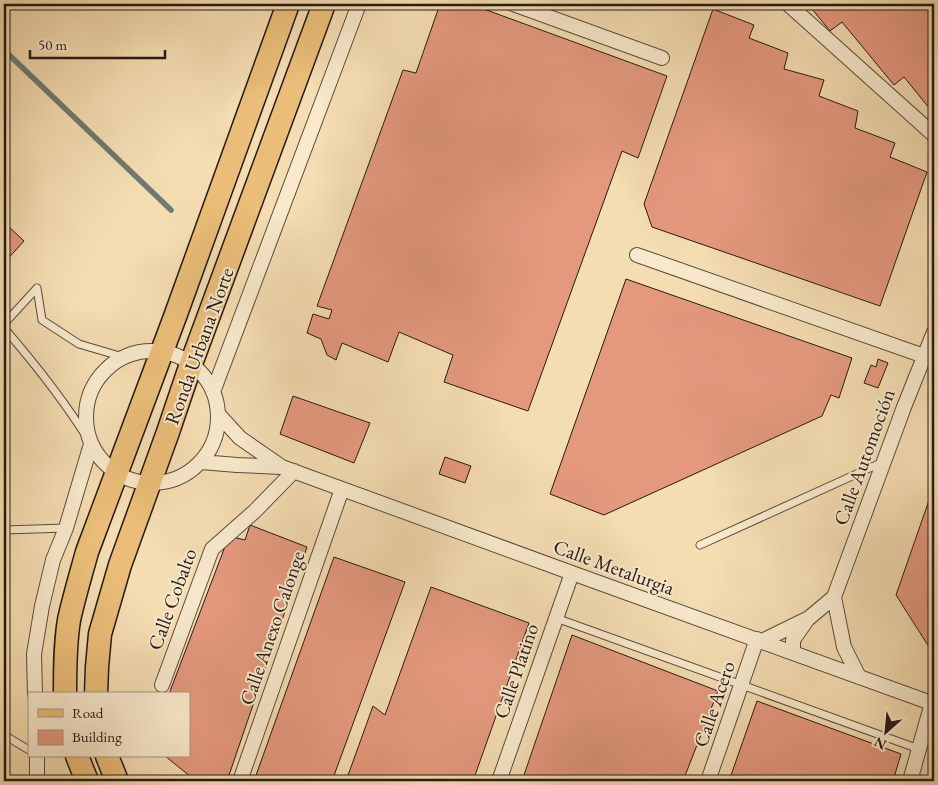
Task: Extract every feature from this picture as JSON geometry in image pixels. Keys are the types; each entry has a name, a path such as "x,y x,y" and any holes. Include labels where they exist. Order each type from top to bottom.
{"main road":[{"name":"Ronda Urbana Norte","path":"65,692 65,665 69,621 77,586 88,552 288,4"},
{"name":"Ronda Urbana Norte","path":"96,692 100,634 120,565 191,364 324,4"},
{"path":"78,758 87,781"},
{"path":"108,758 117,781"}],"street":[{"path":"213,392 359,4"},
{"path":"513,4 662,58"},
{"path":"788,4 934,135"},
{"path":"637,255 924,356"},
{"name":"Calle Automoción","path":"834,597 904,406 924,356 933,339"},
{"path":"140,352 162,352 191,364 204,376 213,392 218,414 217,432 211,448 201,462 186,474 168,481 149,484 118,473 101,460 91,444 86,424 86,404 94,384 106,368 124,357 140,352"},
{"path":"218,414 240,438 288,469"},
{"path":"35,692 34,654 42,606 53,560 66,528 91,444"},
{"path":"201,462 288,469"},
{"name":"Calle Metalurgia","path":"288,469 793,652 934,706"},
{"name":"Calle Cobalto","path":"162,685 212,549 255,511 288,469"},
{"name":"Calle Anexo Calonge","path":"240,781 342,489"},
{"name":"Calle Platino","path":"498,781 572,573"},
{"path":"793,652 793,640 809,618 834,597 844,648 859,677"},
{"path":"759,640 809,618"},
{"name":"Calle Acero","path":"708,781 759,640"},
{"path":"910,781 934,706"},
{"path":"37,758 37,781"}],"lane":[{"path":"4,324 38,288 42,320 79,344 124,357"},
{"path":"4,328 31,359 74,417 91,444"},
{"path":"700,545 883,462"},
{"path":"4,530 66,528"},
{"path":"556,618 919,749"},
{"path":"4,735 28,749"}],"building":[{"path":"440,4 470,4 667,76 638,158 622,151 528,411 444,382 453,355 399,332 388,362 342,343 336,360 327,355 321,339 307,333 313,314 329,319 332,310 317,306 403,70 416,73"},
{"path":"808,4 934,4 934,114 904,77 894,85 842,22 830,31"},
{"path":"713,9 754,25 749,38 788,53 784,69 824,80 819,96 858,111 855,128 895,143 890,157 927,172 880,306 652,227 644,204"},
{"path":"6,224 24,241 4,263 4,227"},
{"path":"626,279 852,358 839,398 831,395 822,416 604,515 550,494"},
{"path":"878,359 888,363 878,388 864,383 871,365 876,367"},
{"path":"293,396 370,423 354,463 280,434"},
{"path":"445,457 471,466 465,483 439,474"},
{"path":"934,486 934,648 929,647 896,595"},
{"path":"250,525 307,547 227,781 196,781 167,758 190,758 190,692 170,692 229,536 245,540"},
{"path":"334,557 405,582 332,781 254,781"},
{"path":"431,587 529,623 473,781 346,781 373,706 385,715"},
{"path":"572,635 718,691 683,781 519,781 523,778"},
{"path":"757,701 901,754 893,781 729,781"}],"waterway":[{"path":"4,50 171,210"}]}
